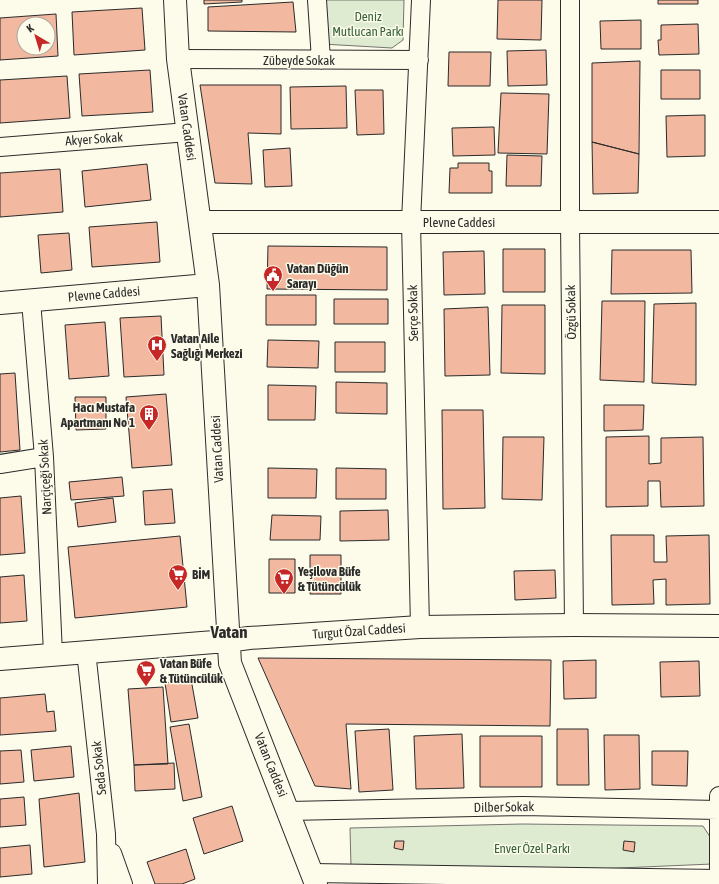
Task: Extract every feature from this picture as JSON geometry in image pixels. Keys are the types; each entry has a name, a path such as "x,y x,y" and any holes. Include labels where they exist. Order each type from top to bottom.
{"street":[{"name":"Vatan Caddesi","path":"174,0 178,59 208,285 230,664 289,811 314,879"},
{"path":"317,0 321,60"},
{"name":"Serçe Sokak","path":"420,627 410,222 420,60 421,0"},
{"name":"Özgü Sokak","path":"570,0 570,222 574,625"},
{"name":"Zübeyde Sokak","path":"178,59 420,60"},
{"name":"Akyer Sokak","path":"0,147 188,132"},
{"name":"Plevne Caddesi","path":"200,222 719,222"},
{"name":"Plevne Caddesi","path":"0,303 208,285"},
{"name":"Narçiçeği Sokak","path":"31,301 44,457 53,654"},
{"path":"0,464 44,457"},
{"name":"Turgut Özal Caddesi","path":"0,659 86,651 228,642 249,638 420,627 574,625 719,626"},
{"name":"Seda Sokak","path":"86,651 106,834 107,884"},
{"path":"719,803 719,884"},
{"name":"Dilber Sokak","path":"289,811 719,803"},
{"path":"106,834 123,884"},
{"path":"314,879 719,879"}],"green space":[{"name":"Deniz Mutlucan Parkı","path":"321,0 404,0 403,40 392,48 322,44"},
{"name":"Enver Özel Parkı","path":"522,824 703,826 714,843 712,864 528,872 351,867 350,828"}],"building":[{"path":"204,0 242,0 242,2 204,4"},
{"path":"498,0 542,0 541,40 497,39"},
{"path":"658,0 698,0 698,4 658,4"},
{"path":"293,2 296,32 208,31 208,7"},
{"path":"142,8 145,50 74,55 72,12"},
{"path":"56,14 58,56 0,60 0,18 16,17 16,56 56,56 56,16 28,16"},
{"path":"641,20 641,49 601,49 600,21"},
{"path":"698,24 699,54 659,55 658,40 661,40 661,25"},
{"path":"546,50 547,85 508,86 507,51"},
{"path":"449,52 491,52 490,86 448,86"},
{"path":"640,61 639,154 592,142 592,63"},
{"path":"150,70 153,112 82,116 79,74"},
{"path":"661,70 700,70 700,99 661,99"},
{"path":"67,76 70,118 0,123 0,80"},
{"path":"200,85 281,85 281,134 248,133 252,184 215,183"},
{"path":"346,86 347,128 291,129 290,87"},
{"path":"355,90 383,90 384,134 357,135"},
{"path":"501,93 549,94 547,154 498,153"},
{"path":"705,115 705,156 667,157 666,116"},
{"path":"494,127 495,155 453,156 452,128"},
{"path":"592,142 639,154 638,193 593,194"},
{"path":"290,148 292,186 265,187 263,150"},
{"path":"507,155 542,156 541,186 506,186"},
{"path":"458,163 489,163 489,171 492,171 492,193 449,193 450,168 458,168"},
{"path":"147,164 151,200 85,207 82,171"},
{"path":"60,169 63,212 0,217 0,173"},
{"path":"157,222 160,262 92,267 89,227"},
{"path":"69,233 72,270 41,273 38,235"},
{"path":"268,246 387,247 387,290 267,289"},
{"path":"503,249 545,249 545,292 503,292"},
{"path":"612,250 691,250 692,293 611,294"},
{"path":"484,251 485,294 444,295 443,252"},
{"path":"266,295 316,295 316,325 266,325"},
{"path":"334,299 388,299 388,324 334,324"},
{"path":"602,301 645,301 644,382 600,380"},
{"path":"696,303 696,385 652,383 654,304"},
{"path":"502,305 545,305 545,374 501,373"},
{"path":"488,307 490,375 445,376 444,309"},
{"path":"161,316 164,375 124,377 120,318"},
{"path":"105,322 109,376 69,379 65,325"},
{"path":"268,340 319,341 318,368 267,367"},
{"path":"335,342 385,342 385,372 335,372"},
{"path":"15,373 20,450 0,452 0,374"},
{"path":"336,382 387,383 387,414 336,413"},
{"path":"268,385 316,386 315,420 268,420"},
{"name":"Hacı Mustafa Apartmanı No 1","path":"166,394 172,465 132,468 126,397"},
{"path":"75,397 106,397 106,429 76,430"},
{"path":"604,405 644,405 643,430 604,431"},
{"path":"442,410 483,410 485,508 443,509"},
{"path":"649,436 649,464 661,463 661,438 703,437 704,506 661,507 660,481 648,481 648,506 606,507 606,437"},
{"path":"503,437 544,437 542,500 502,499"},
{"path":"268,468 317,469 316,498 268,498"},
{"path":"336,468 386,469 386,499 336,499"},
{"path":"122,477 124,496 71,500 69,482"},
{"path":"172,489 175,523 145,525 143,491"},
{"path":"21,496 25,553 0,555 0,498"},
{"path":"113,498 116,522 78,527 75,503"},
{"path":"388,510 389,540 340,541 340,511"},
{"path":"272,515 321,516 320,540 270,540"},
{"path":"611,535 654,535 654,562 667,562 666,536 709,535 710,604 666,605 666,579 653,580 654,604 612,605"},
{"path":"180,536 187,607 75,618 68,547"},
{"path":"310,555 341,555 341,594 310,594"},
{"path":"269,559 295,559 295,593 269,593"},
{"path":"555,570 556,598 515,600 514,571"},
{"path":"24,575 27,621 0,623 0,577"},
{"path":"258,658 551,660 550,726 346,724 351,789 315,786"},
{"path":"596,660 596,698 564,699 563,661"},
{"path":"699,661 700,696 661,697 660,662"},
{"path":"191,679 198,718 171,722 165,683"},
{"path":"163,687 168,764 134,765 128,689"},
{"path":"45,694 47,712 54,711 56,731 0,735 0,698"},
{"path":"189,724 202,797 183,801 170,727"},
{"path":"389,729 393,790 359,792 355,731"},
{"path":"557,729 588,729 589,785 557,785"},
{"path":"462,734 464,788 416,789 414,736"},
{"path":"604,735 639,735 640,789 605,790"},
{"path":"480,736 542,736 542,787 480,787"},
{"path":"71,746 74,777 34,781 31,750"},
{"path":"21,750 24,782 0,784 0,751"},
{"path":"652,751 688,751 687,786 652,785"},
{"path":"174,763 175,789 135,791 134,765"},
{"path":"79,793 85,862 44,867 39,799"},
{"path":"24,797 26,825 0,827 0,799"},
{"path":"232,806 243,841 204,854 193,818"},
{"path":"395,841 404,841 403,850 394,848"},
{"path":"624,841 635,842 634,852 623,850"},
{"path":"30,845 32,874 0,877 0,848"},
{"path":"186,849 195,879 182,884 155,884 147,862"}],"place":[{"name":"Vatan Düğün Sarayı","path":"273,292"},
{"name":"Vatan Aile Sağlığı Merkezi","path":"157,362"},
{"name":"Hacı Mustafa Apartmanı No 1","path":"149,431"},
{"name":"BİM","path":"178,591"},
{"name":"Yeşilova Büfe & Tütüncülük","path":"284,595"},
{"name":"Vatan Büfe & Tütüncülük","path":"146,687"}],"district":[{"name":"Vatan","path":"229,632"}]}
